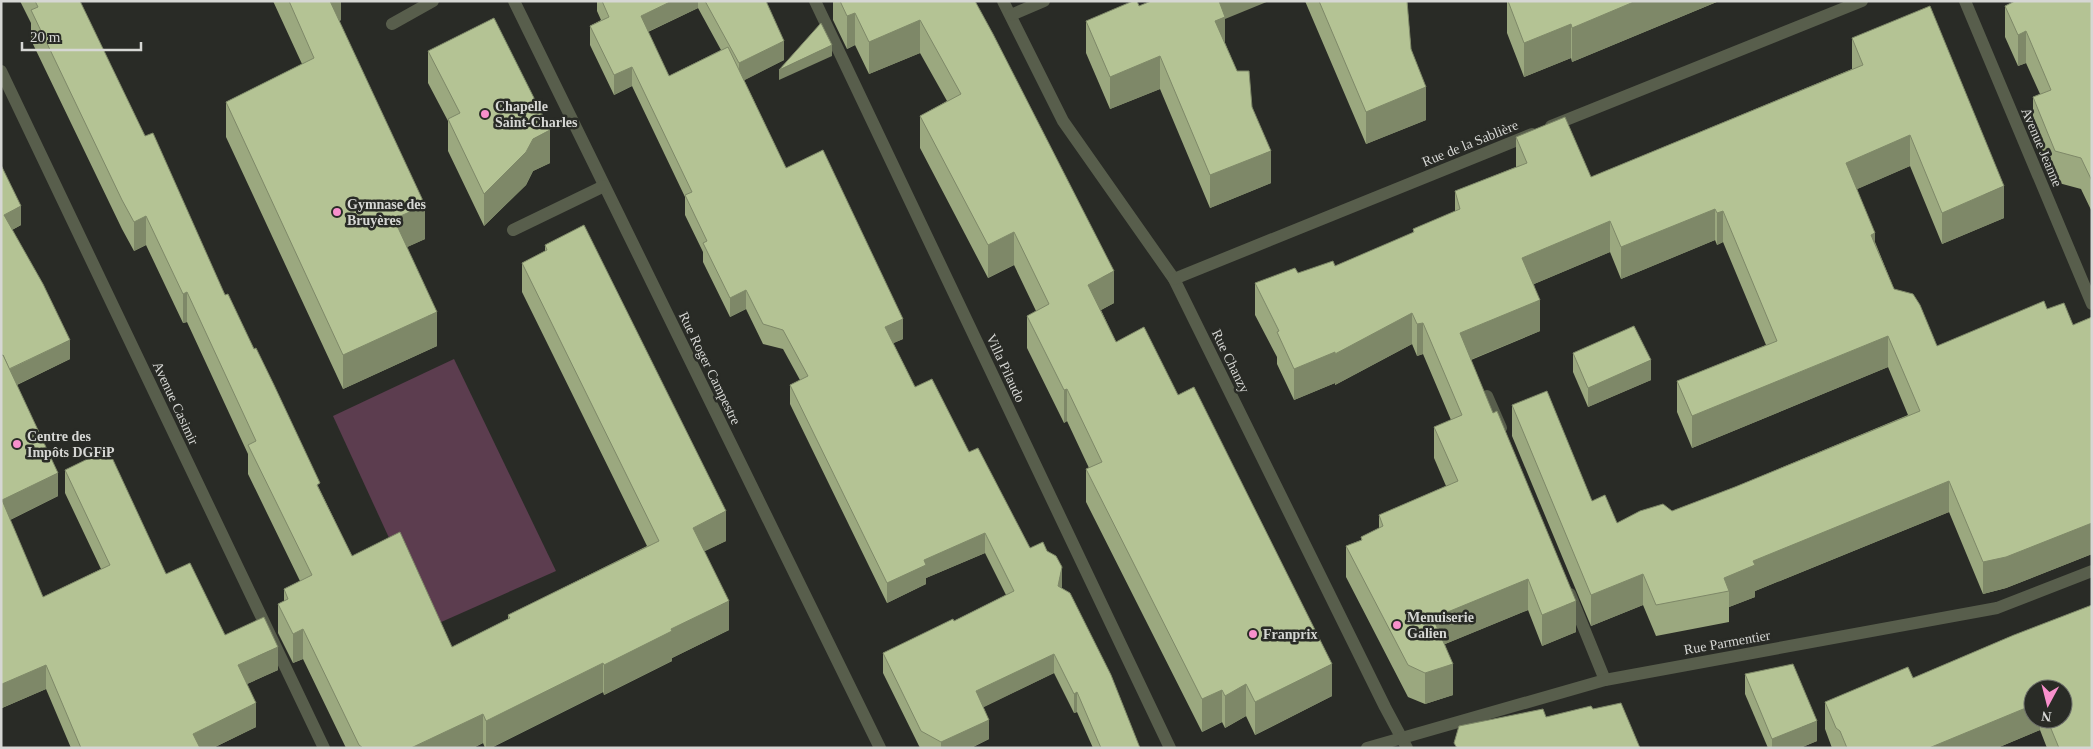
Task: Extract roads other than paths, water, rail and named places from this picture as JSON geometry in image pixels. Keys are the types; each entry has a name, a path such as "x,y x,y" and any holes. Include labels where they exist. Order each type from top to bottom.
{"street":[{"path":"406,1 421,8"},
{"path":"392,24 433,1"},
{"name":"Rue Roger Campestre","path":"514,1 880,748"},
{"name":"Villa Pilaudo","path":"815,1 1170,748"},
{"name":"Rue Chanzy","path":"1003,1 1063,121 1174,279 1385,707 1405,743"},
{"path":"1011,15 1044,1"},
{"name":"Rue de la Sablière","path":"1174,279 1862,1"},
{"name":"Avenue Jeanne","path":"1966,1 2092,304"},
{"name":"Avenue Casimir","path":"1,71 324,748"},
{"path":"514,230 604,186"},
{"path":"1488,396 1506,441"},
{"name":"Rue Parmentier","path":"1367,748 1405,743 1605,680 1997,608 2092,571"},
{"path":"1565,584 1605,680"}],"place":[{"name":"Chapelle Saint-Charles","path":"485,114"},
{"name":"Gymnase des Bruyères","path":"337,212"},
{"name":"Centre des Impôts DGFiP","path":"17,444"},
{"name":"Menuiserie Galien","path":"1397,625"},
{"name":"Franprix","path":"1253,634"}]}
